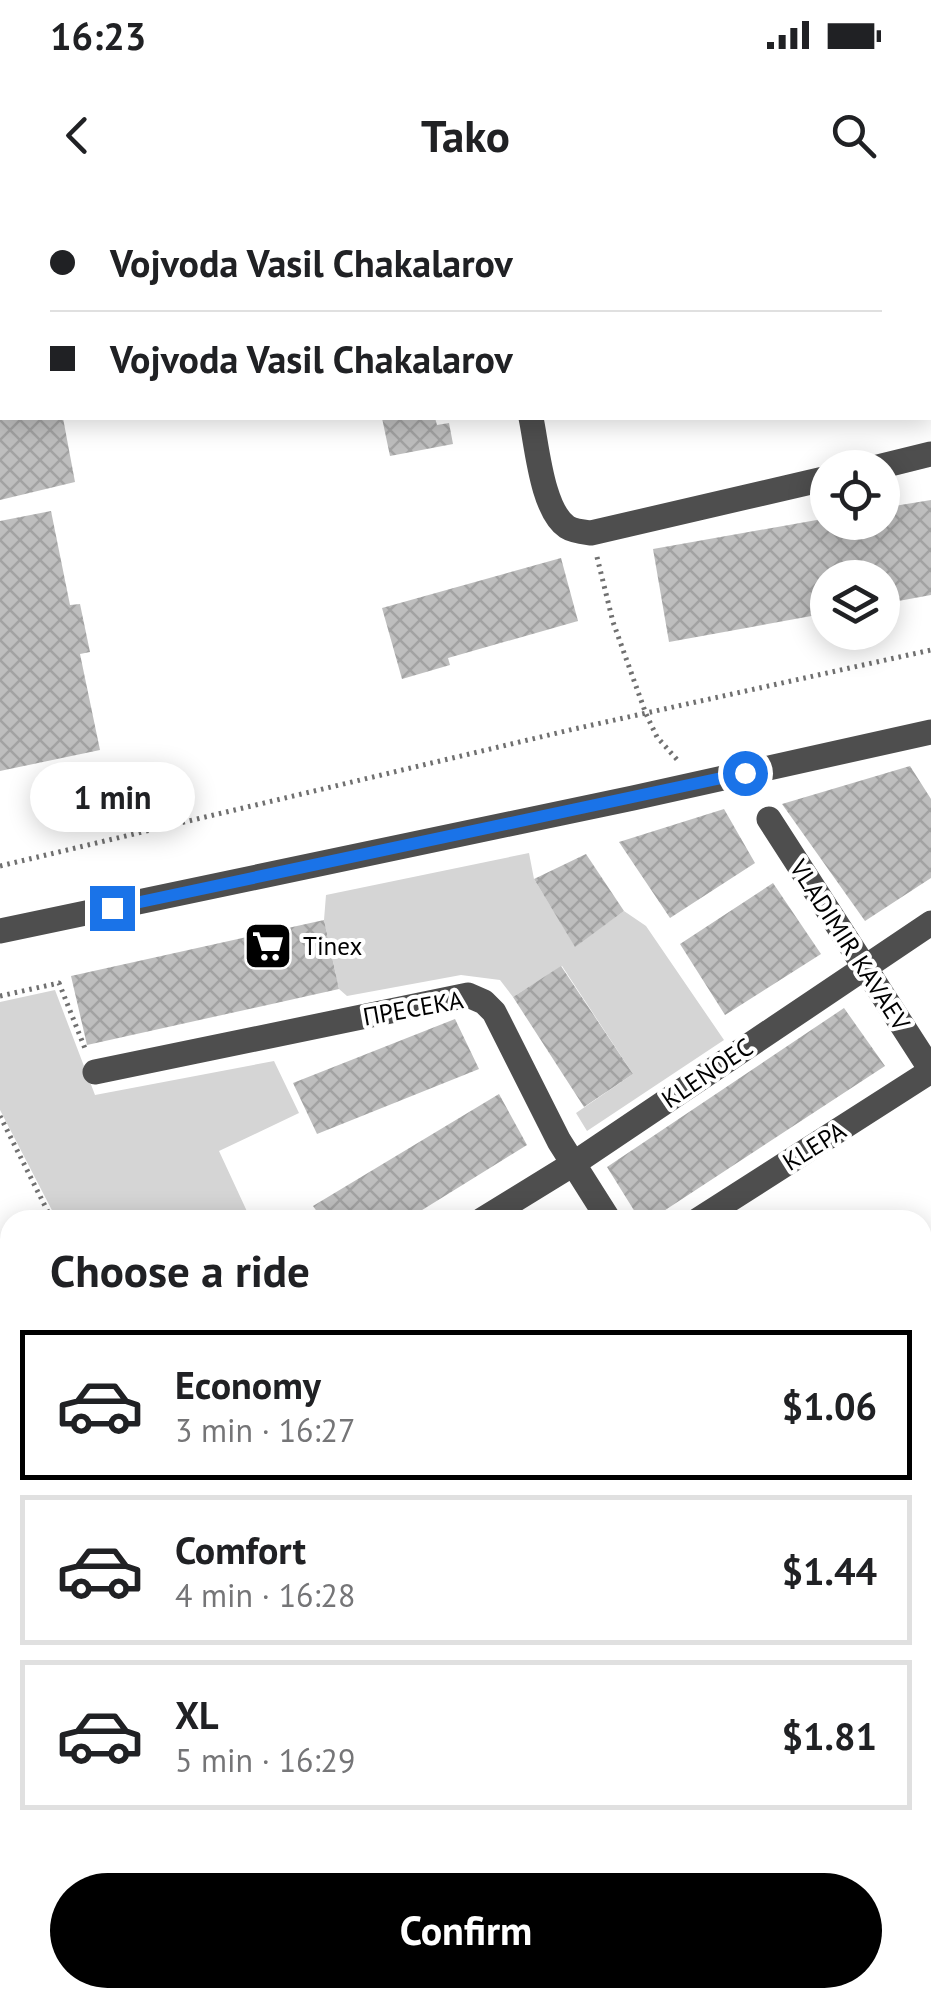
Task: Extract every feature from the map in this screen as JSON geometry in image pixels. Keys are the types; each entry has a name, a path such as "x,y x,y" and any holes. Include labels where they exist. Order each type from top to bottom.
{"street":[{"path":"531,420 549,504 566,527 591,533 810,482"},
{"path":"900,462 931,454"},
{"path":"0,931 931,732"},
{"name":"VLADIMIR KAVAEV","path":"769,819 931,1071"},
{"name":"KLENOEC","path":"498,1210 931,923"},
{"name":"ПРЕСЕКА","path":"95,1072 468,995 494,1012 573,1164 603,1210"},
{"name":"KLEPA","path":"714,1210 931,1071"}],"path":[{"path":"591,533 614,622 646,714 657,736 698,784"},
{"path":"0,866 931,650"},
{"path":"0,996 59,983 95,1072"},
{"path":"0,1116 47,1210"}],"shaded area":[{"path":"529,853 534,879 575,946 624,911 646,926 724,1040 587,1131 576,1113 633,1074 562,966 513,997 500,980 461,975 347,996 339,989 324,920 326,895"},
{"path":"55,990 95,1095 274,1061 299,1113 219,1151 246,1210 52,1210 0,1110 0,1002"}],"building":[{"path":"0,420 63,420 75,482 0,500"},
{"path":"382,420 449,423 453,444 390,456"},
{"path":"931,500 931,595 900,601 900,560 810,560 810,616 669,642 653,549 810,521 810,540 900,540 900,505"},
{"path":"51,511 70,605 80,604 90,652 80,654 100,750 0,771 0,521"},
{"path":"561,558 578,621 448,658 450,665 402,679 382,608"},
{"path":"910,766 931,799 931,878 865,921 782,804"},
{"path":"724,809 755,863 670,918 619,842"},
{"path":"586,854 624,911 575,947 534,879"},
{"path":"773,883 821,954 725,1015 680,944"},
{"path":"324,920 339,989 87,1045 71,976"},
{"path":"561,966 633,1074 584,1107 513,997"},
{"path":"844,1008 885,1066 665,1210 634,1210 607,1167"},
{"path":"455,1019 479,1069 317,1134 293,1083"},
{"path":"499,1094 527,1145 422,1210 316,1210 313,1206"}],"place":[{"name":"Tinex","path":"268,946"}],"route":[{"path":"112,908 745,773"}]}
